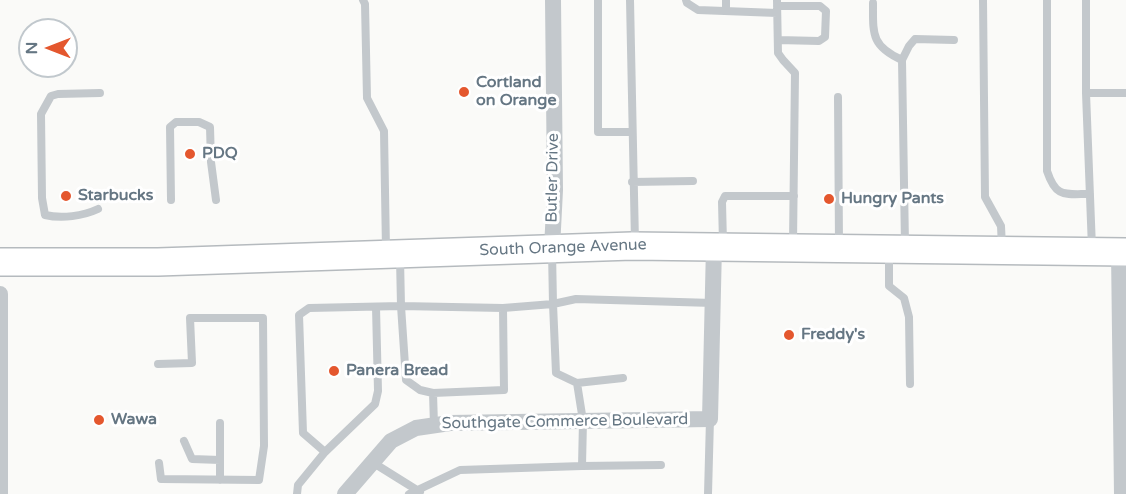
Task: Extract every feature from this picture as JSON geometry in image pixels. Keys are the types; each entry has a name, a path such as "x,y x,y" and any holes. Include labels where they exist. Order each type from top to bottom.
{"main road":[{"name":"South Orange Avenue","path":"0,262 158,262 635,246 1123,252"}],"street":[{"name":"Butler Drive","path":"552,248 555,190 553,0"},
{"name":"Southgate Commerce Boulevard","path":"345,494 391,441 416,428 450,423 710,419 713,303 718,246"},
{"path":"1123,252 1123,484"},
{"path":"0,294 0,494"}],"lane":[{"path":"363,0 365,4 367,98 384,131 393,253 402,306 405,380 420,390 433,393 504,390 503,308"},
{"path":"598,0 598,132 632,132"},
{"path":"630,0 635,246"},
{"path":"686,0 698,10 820,6 826,11 827,31 825,37 819,41 778,40"},
{"path":"726,0 726,10"},
{"path":"983,0 985,197 1001,226 1002,250"},
{"path":"1047,0 1047,171 1052,186 1059,192 1090,194"},
{"path":"1086,0 1086,93 1092,251"},
{"path":"873,3 873,28 878,43 885,53 902,60"},
{"path":"777,6 778,53 795,73 793,247"},
{"path":"910,384 909,317 904,298 889,286 897,248 902,60 915,39 954,40"},
{"path":"98,209 86,214 53,217 45,214 42,198 40,114 51,96 100,93"},
{"path":"1086,93 1126,93"},
{"path":"838,97 839,248"},
{"path":"171,200 170,127 176,122 199,122 210,127 211,162 216,200"},
{"path":"632,182 693,181"},
{"path":"718,246 722,202 725,196 794,196"},
{"path":"552,248 556,373 577,383 624,378"},
{"path":"325,452 303,434 299,315 309,308 402,306 503,308 553,304 576,299 713,303"},
{"path":"297,494 298,485 325,452 375,404 378,391 376,307"},
{"path":"158,364 192,363 190,318 263,318 264,446 259,480 161,479 159,462"},
{"path":"577,383 583,421 582,466"},
{"path":"433,393 434,425"},
{"path":"708,494 710,419"},
{"path":"220,423 220,480"},
{"path":"184,441 192,459 220,460"},
{"path":"372,462 421,492"},
{"path":"409,494 421,492 460,470 661,465"}],"place":[{"name":"Cortland on Orange","path":"464,92"},
{"name":"PDQ","path":"190,154"},
{"name":"Starbucks","path":"66,196"},
{"name":"Hungry Pants","path":"829,199"},
{"name":"Freddy's","path":"789,335"},
{"name":"Panera Bread","path":"334,371"},
{"name":"Wawa","path":"99,420"}]}
